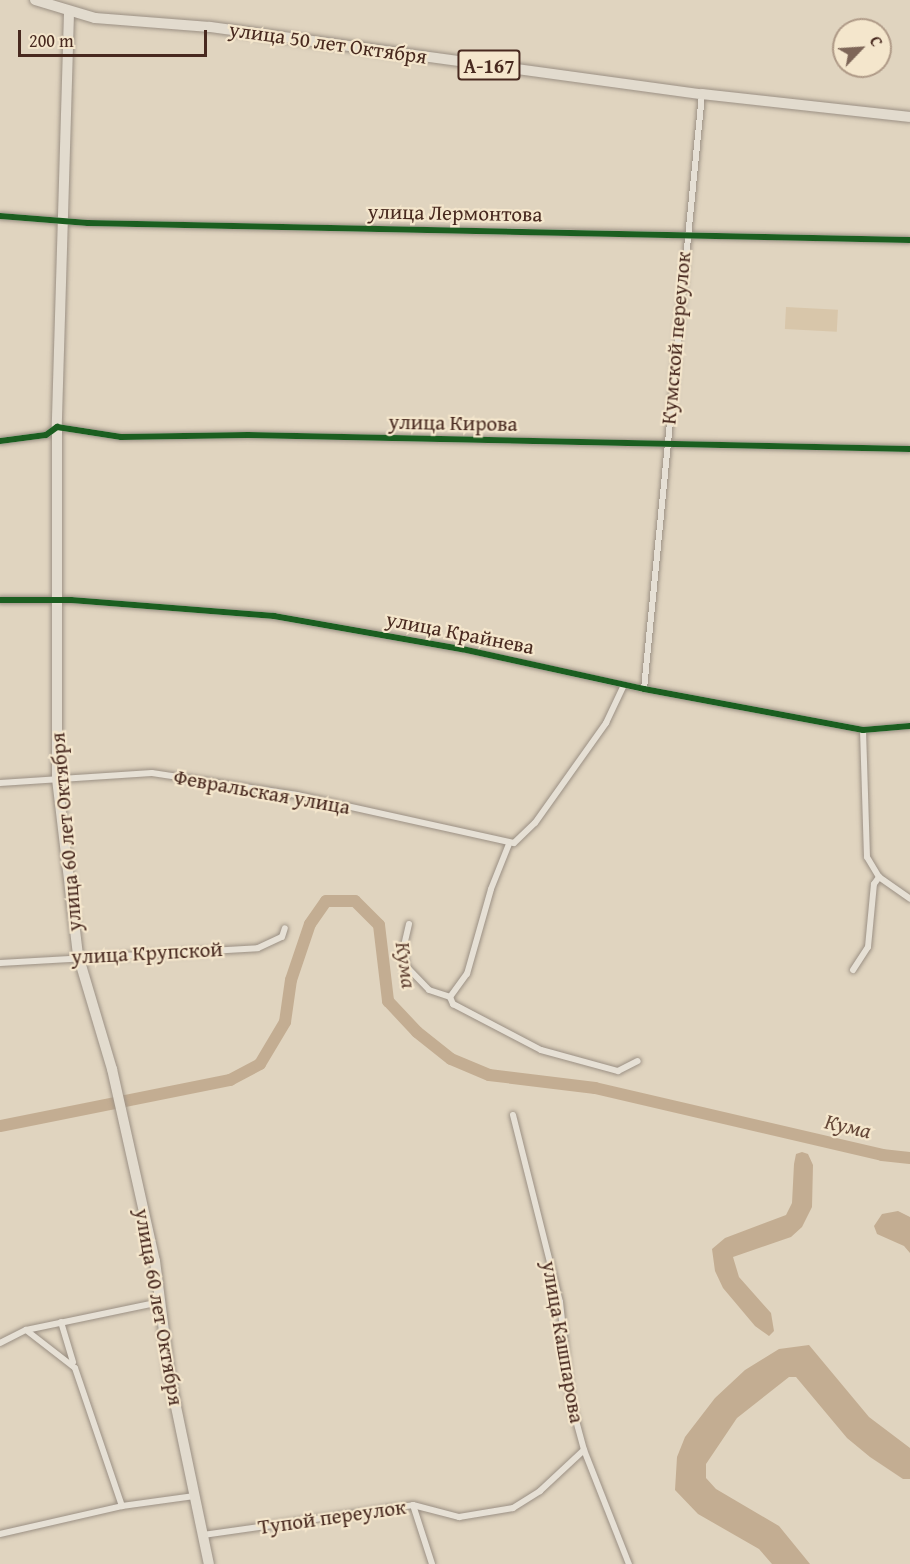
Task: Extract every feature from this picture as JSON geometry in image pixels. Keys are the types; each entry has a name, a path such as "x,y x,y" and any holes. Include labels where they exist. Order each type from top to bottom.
{"main road":[{"name":"улица 50 лет Октября","path":"34,0 69,13 210,27 702,94 910,117"},
{"name":"улица 60 лет Октября","path":"69,13 61,219 57,427 55,599 57,779 78,956 112,1069 124,1120 160,1302 170,1378 209,1564"}],"street":[{"name":"Кумской переулок","path":"644,689 686,234 702,94"},
{"name":"улица Лермонтова","path":"0,216 61,219 100,224 910,240"},
{"name":"улица Кирова","path":"0,441 46,435 57,427 121,437 248,435 910,449"},
{"name":"улица Крайнева","path":"0,600 55,599 274,616 462,649 624,685 863,730 910,726"},
{"name":"Февральская улица","path":"0,783 152,773 297,795 509,844 519,842 606,723 624,685"},
{"path":"863,730 864,834 867,857 879,877 910,899"},
{"path":"450,997 467,974 491,889 509,844"},
{"path":"854,970 868,947 874,884 879,877"},
{"path":"409,924 403,949 406,966 429,990 450,997 453,1004 541,1050 618,1071 638,1061"},
{"name":"улица Крупской","path":"0,963 78,956 258,948 282,937 285,927"},
{"name":"улица Кашпарова","path":"513,1115 560,1302 571,1402 584,1450 628,1564"},
{"path":"0,1343 26,1330 160,1302"},
{"path":"61,1322 122,1506"},
{"path":"26,1330 75,1368"},
{"name":"Тупой переулок","path":"202,1536 413,1505 459,1517 513,1508 540,1491 584,1450"},
{"path":"0,1534 122,1506 194,1496"},
{"path":"413,1505 432,1564"}],"shaded area":[{"path":"786,307 838,310 837,332 785,329"},
{"path":"802,1152 808,1154 813,1165 812,1207 802,1227 791,1237 733,1257 739,1277 771,1313 774,1331 769,1336 755,1326 723,1288 715,1271 712,1249 725,1238 786,1215 792,1203 796,1154"},
{"path":"898,1211 910,1217 910,1253 904,1246 877,1234 874,1226 882,1214"},
{"path":"809,1345 869,1417 910,1448 910,1479 903,1479 847,1438 796,1377 789,1377 737,1418 706,1464 706,1478 716,1489 779,1526 810,1564 772,1564 759,1549 698,1514 675,1490 677,1457 685,1437 715,1398 745,1370 779,1349"}],"waterway":[{"name":"Кума","path":"0,1126 230,1080 260,1064 285,1022 291,980 310,924 326,901 355,901 379,925 388,1001 417,1032 451,1059 489,1075 595,1088 882,1155 910,1158"}],"cycle path":[{"path":"0,216 88,223 910,240"},
{"path":"0,441 46,435 57,427 121,437 248,435 910,449"},
{"path":"0,600 71,600 274,616 462,649 644,689 863,730 910,726"}]}
